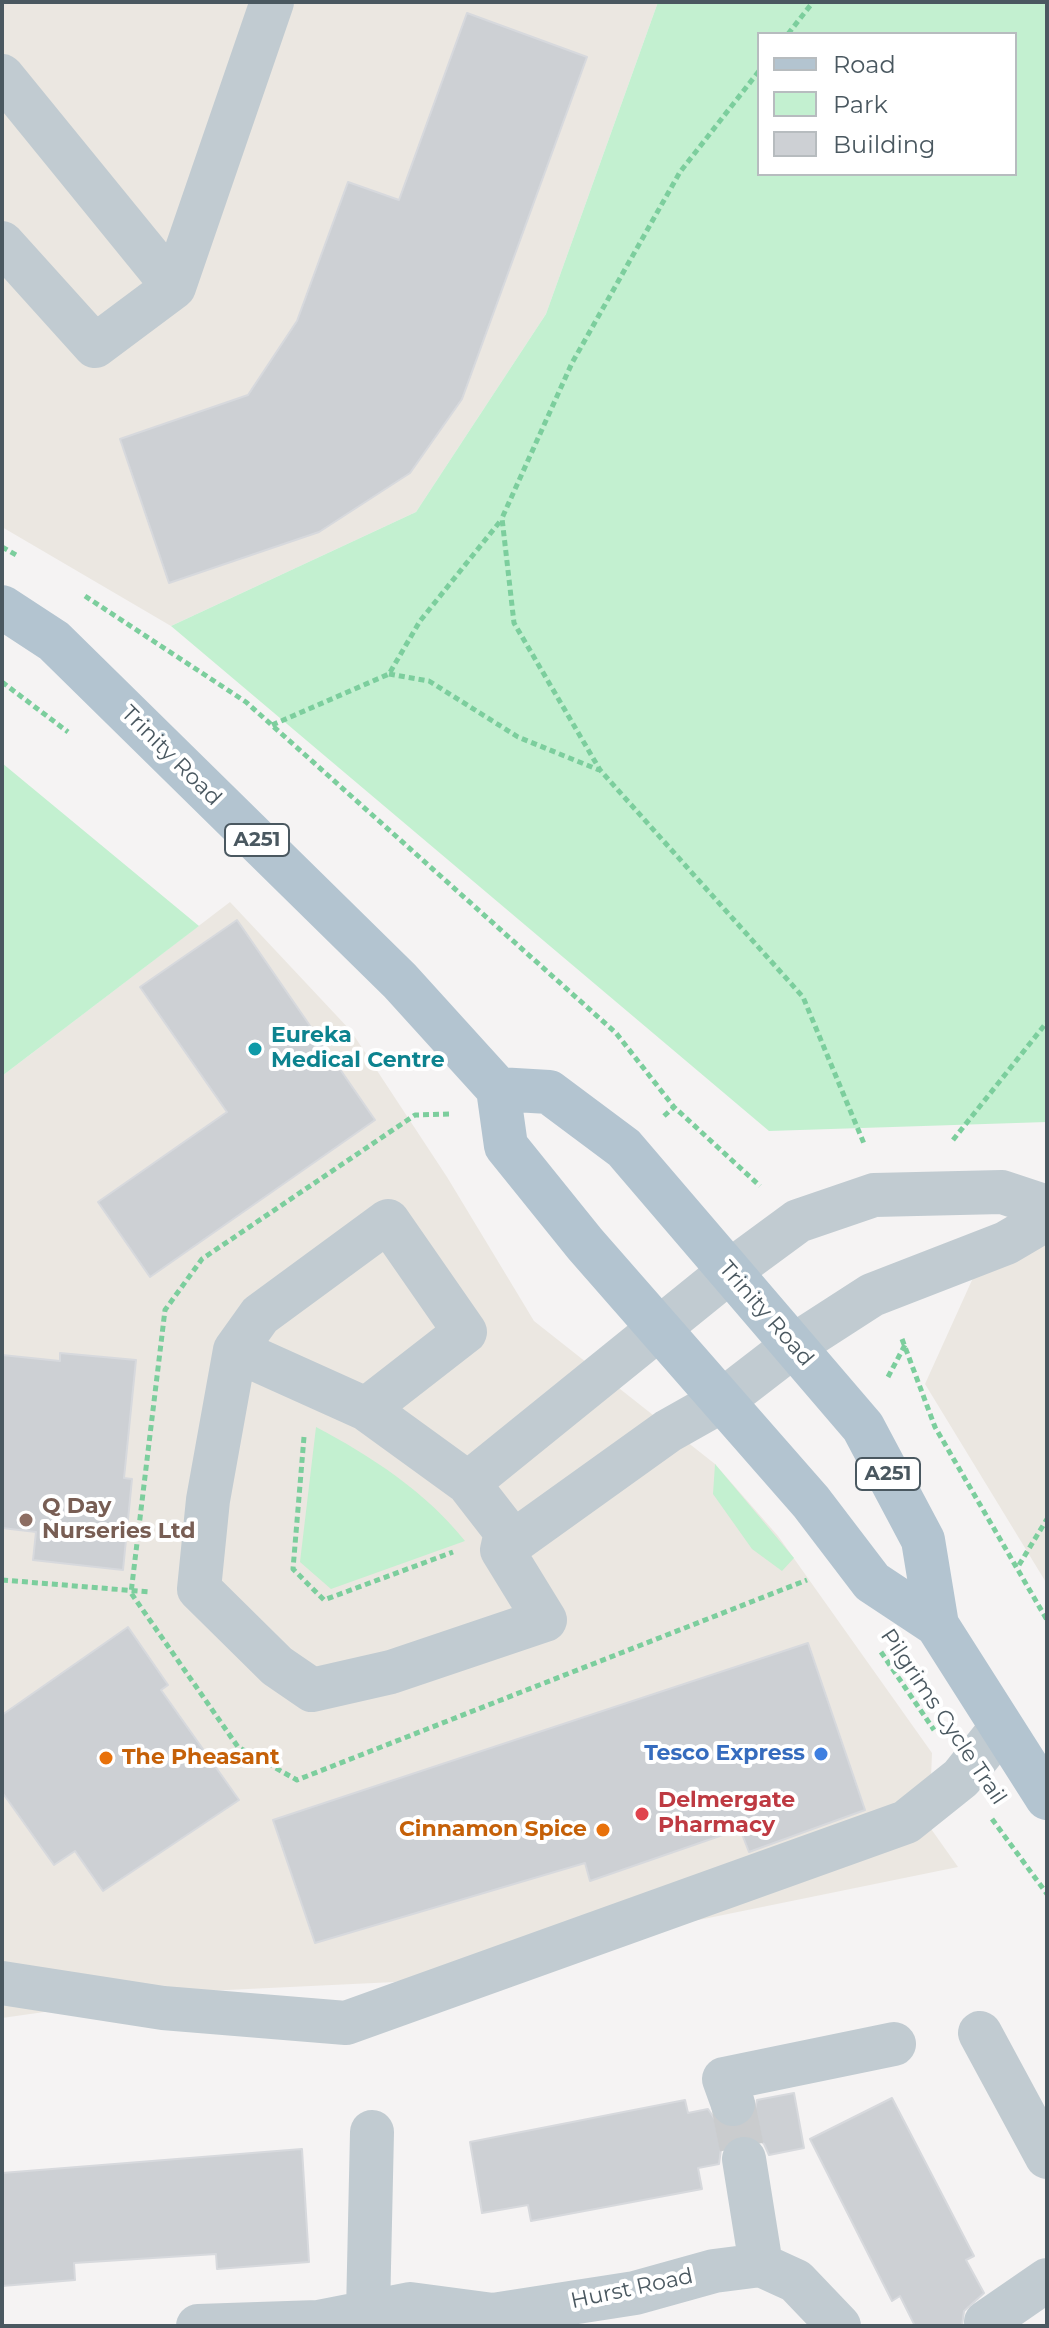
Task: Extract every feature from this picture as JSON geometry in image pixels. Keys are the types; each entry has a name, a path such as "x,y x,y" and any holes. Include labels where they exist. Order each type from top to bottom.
{"main road":[{"name":"Trinity Road","path":"2,607 54,641 400,981 498,1089 506,1146 657,1330 723,1400 811,1502 872,1582 937,1625"},
{"name":"Trinity Road","path":"498,1089 549,1092 624,1148 863,1427 923,1540 937,1625 1047,1798"}],"street":[{"path":"2,243 95,346 174,287 272,2"},
{"path":"2,76 174,287"},
{"path":"468,1483 730,1271 798,1221 874,1195 1002,1192 1047,1207"},
{"path":"504,1541 668,1431 723,1400 793,1346 872,1295 1006,1243 1047,1219"},
{"path":"235,1350 366,1409 468,1483 504,1541 545,1620 391,1672 312,1690 277,1666 199,1589 208,1500 235,1350 260,1315 388,1221 465,1332 366,1409"},
{"path":"2,1983 163,2008 346,2023 906,1822 961,1778 1001,1728"},
{"path":"980,2033 1047,2157"},
{"path":"733,2104 724,2079 894,2044"},
{"path":"368,2312 372,2132"},
{"path":"744,2159 761,2265 796,2281 839,2326"},
{"name":"Hurst Road","path":"208,2325 318,2322 410,2304 493,2320 635,2293 714,2271 761,2265"},
{"path":"986,2322 1047,2280"}],"path":[{"path":"790,32 813,2"},
{"path":"389,674 420,621 502,518 572,363 680,172 757,74"},
{"path":"502,518 514,623 600,770 803,997 868,1152"},
{"path":"2,547 29,563"},
{"path":"83,594 246,702 616,1033 674,1107"},
{"path":"272,725 389,674 429,681 518,737 600,770"},
{"path":"950,1145 1047,1022"},
{"path":"451,1114 415,1115 202,1259 165,1310 131,1593 238,1747 297,1780 812,1578"},
{"path":"906,1344 935,1427 1019,1566 1047,1620"},
{"path":"309,1383 293,1569 324,1600 504,1541"},
{"path":"1019,1566 1047,1519"},
{"path":"2,1580 131,1593 199,1589"},
{"name":"Pilgrims Cycle Trail","path":"878,1647 938,1735 961,1778 1047,1894"}],"shaded area":[{"path":"2,2 658,2 546,314 416,512 171,626 2,527"},
{"path":"230,902 351,1031 447,1177 534,1321 715,1464 778,1536 932,1753 929,1826 958,1867 395,1982 185,1992 2,2018 2,1076"},
{"path":"1047,1244 1047,1584 925,1384 982,1258"}],"green space":[{"path":"658,2 1047,2 1047,1122 769,1131 171,626 416,512 546,314"},
{"path":"2,763 199,926 2,1076"},
{"path":"316,1427 396,1476 450,1523 465,1541 331,1589 300,1562"},
{"path":"715,1464 794,1558 782,1571 752,1549 713,1494"}],"building":[{"path":"467,13 587,57 462,399 410,473 319,532 169,583 120,439 248,395 297,321 348,182 399,200"},
{"name":"Eureka Medical Centre","path":"237,920 375,1120 150,1277 98,1202 227,1112 140,987"},
{"path":"60,1353 136,1360 124,1478 132,1479 123,1570 33,1560 36,1532 2,1528 2,1355 60,1361"},
{"name":"The Pheasant","path":"128,1627 168,1685 161,1690 239,1800 103,1891 75,1851 54,1865 2,1792 2,1715"},
{"path":"808,1643 865,1810 749,1852 740,1829 590,1881 585,1863 315,1943 273,1820"},
{"path":"794,2093 804,2148 769,2155 764,2144 754,2136 739,2135 729,2139 721,2149 719,2164 698,2168 702,2189 531,2221 528,2205 482,2213 470,2142 685,2100 688,2113 708,2109 718,2124 729,2129 741,2128 753,2119 757,2100"},
{"path":"892,2098 974,2256 966,2260 984,2293 964,2311 962,2326 915,2326 900,2296 892,2301 810,2139"},
{"path":"302,2149 309,2262 217,2269 216,2254 74,2263 75,2280 2,2286 2,2173"}],"tunnel":[{"path":"733,2104 744,2159"}],"place":[{"name":"Eureka Medical Centre","path":"255,1049"},
{"name":"Q Day Nurseries Ltd","path":"26,1520"},
{"name":"Tesco Express","path":"821,1754"},
{"name":"The Pheasant","path":"106,1758"},
{"name":"Delmergate Pharmacy","path":"642,1814"},
{"name":"Cinnamon Spice","path":"603,1830"}]}
